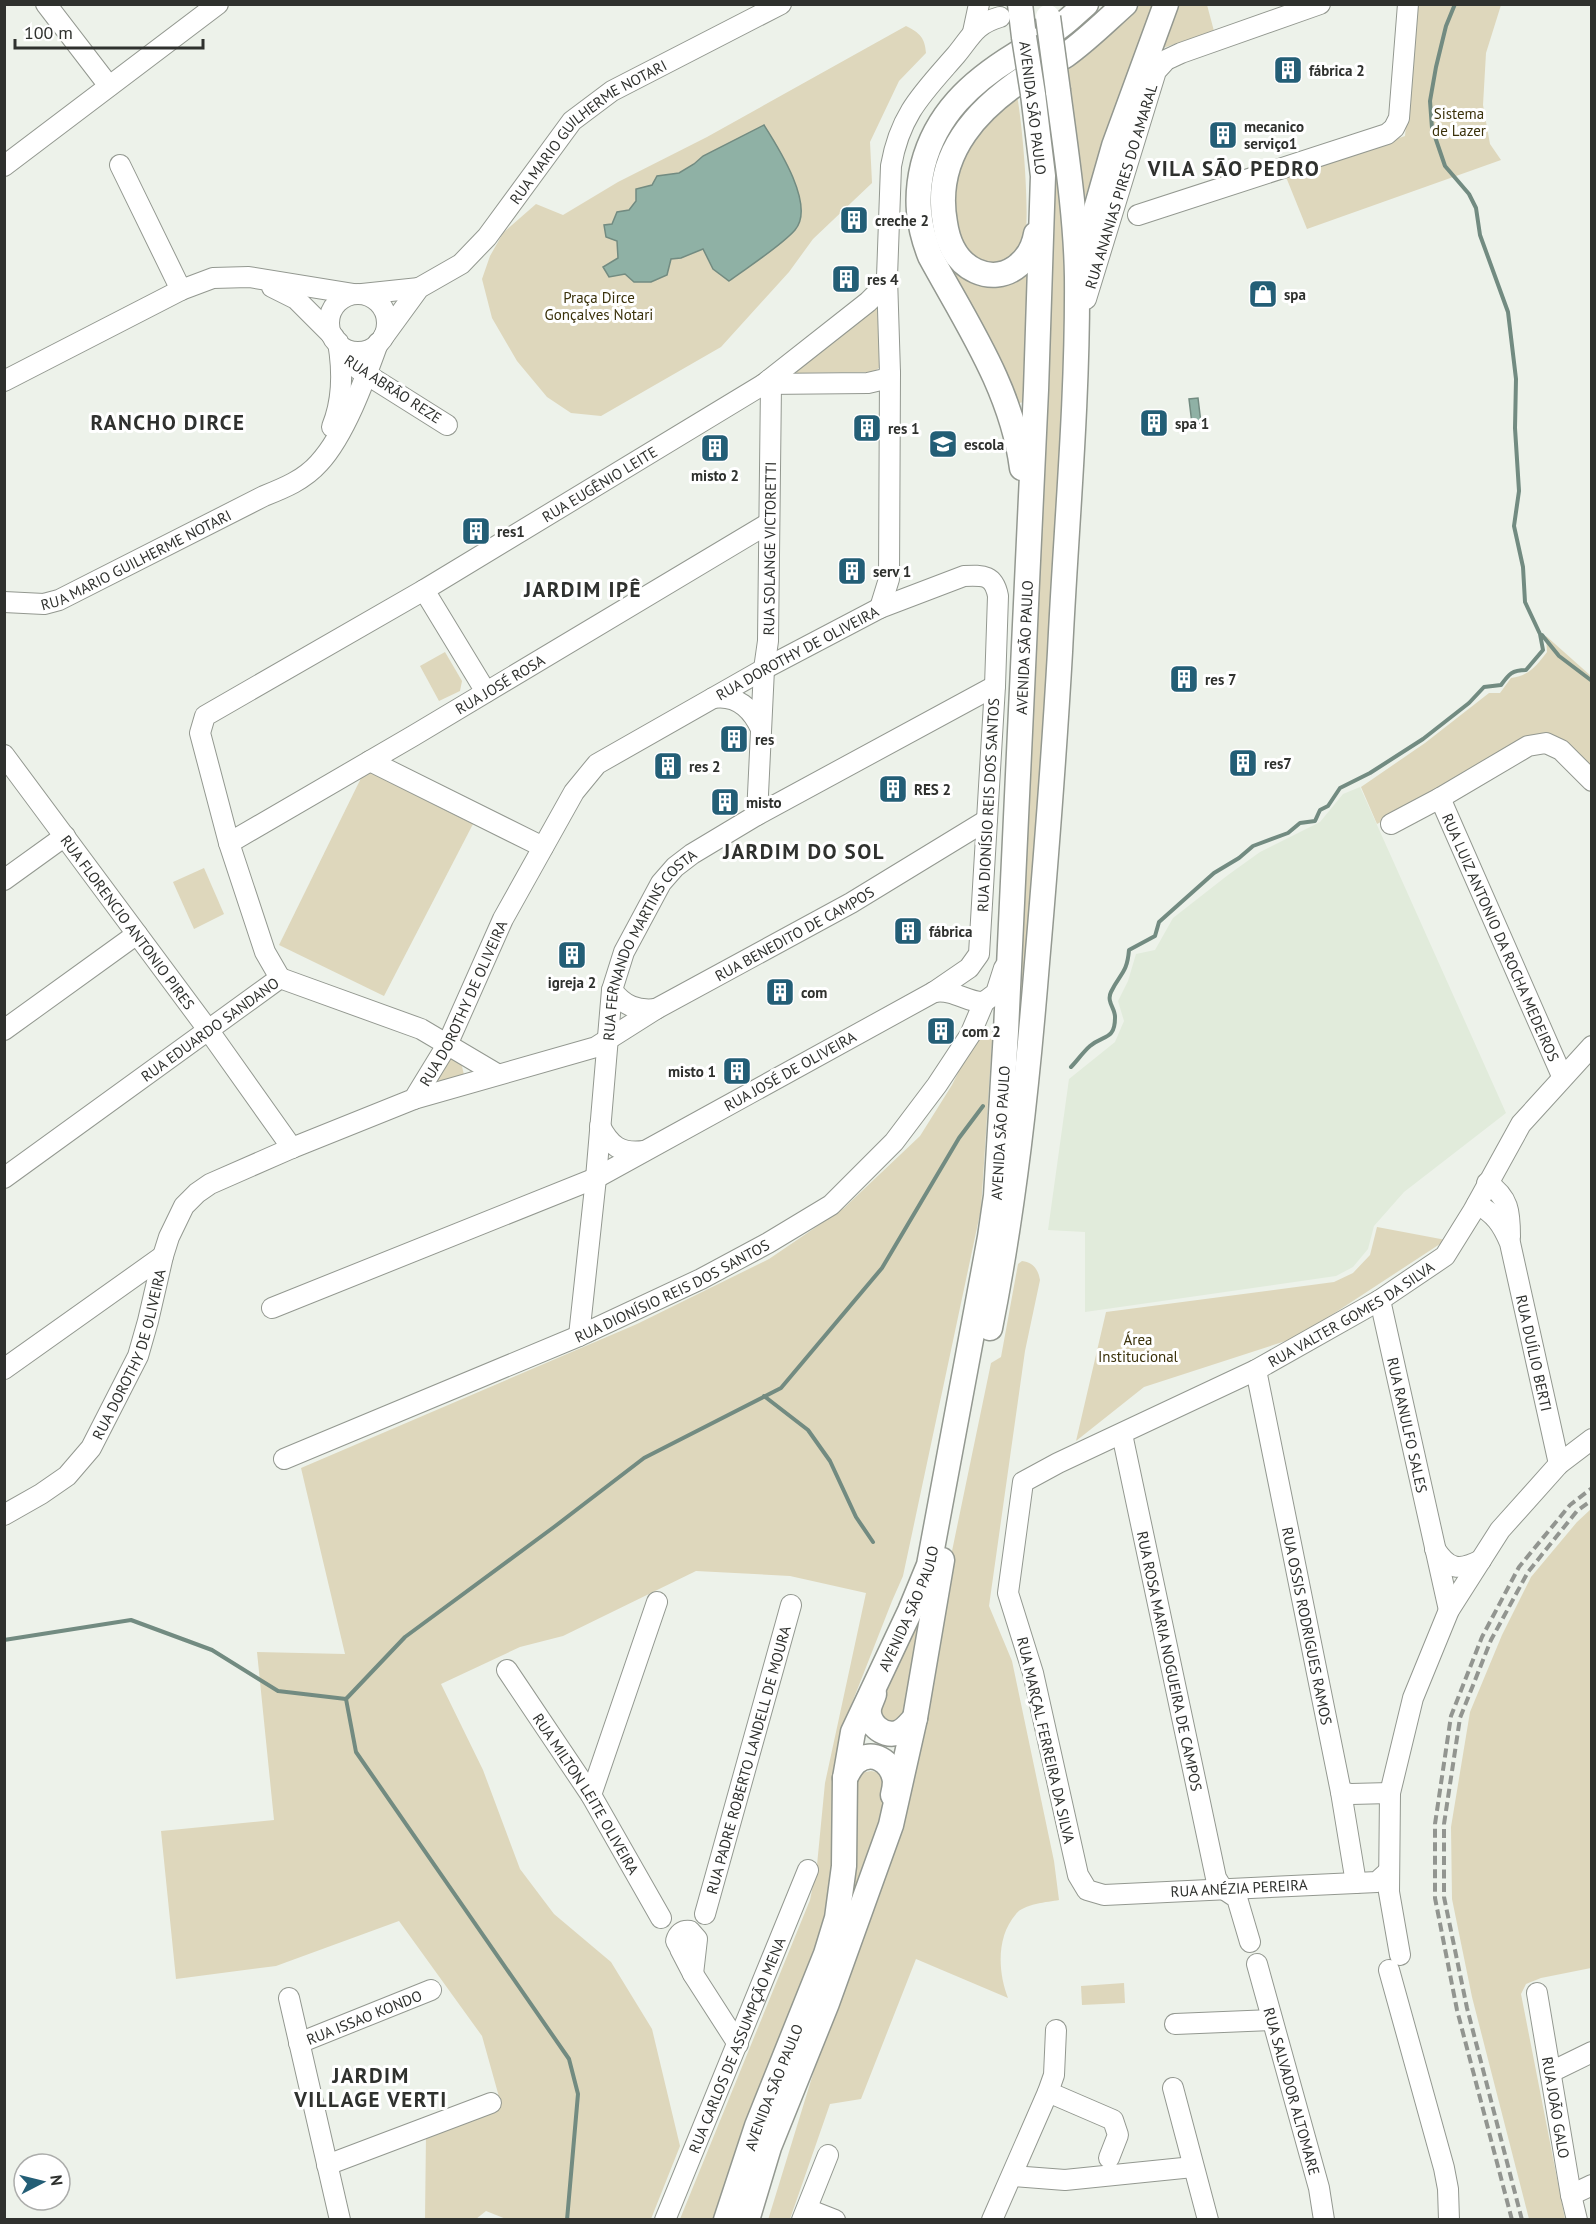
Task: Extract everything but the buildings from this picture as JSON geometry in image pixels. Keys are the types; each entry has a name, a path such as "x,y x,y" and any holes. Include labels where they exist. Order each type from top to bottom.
{"main road":[{"path":"1028,534 1020,459 1011,421 993,373 930,255 919,219 918,197 928,147 938,126 953,105 1028,36 1058,28 1086,4"},
{"path":"1042,196 1035,241 1030,254 1012,270 999,275 975,271 951,248 942,209 943,186 948,164 965,130 984,110 1038,70 1060,58 1125,4"},
{"path":"1079,290 1114,146 1166,4"},
{"name":"AVENIDA SÃO PAULO","path":"726,2220 757,2126 826,1954 837,1918 844,1866 844,1778 853,1732 929,1564 996,1196 1006,1031 1036,390 1042,196 1040,146 1028,36 1010,11"},
{"name":"AVENIDA SÃO PAULO","path":"747,2220 769,2148 891,1825 915,1718 945,1546 1004,1257 1017,1169 1030,1050 1050,808 1074,389 1075,328 1079,290 1070,182 1047,11"},
{"path":"886,1661 869,1708 870,1719 877,1729 887,1733 896,1733 905,1729 915,1718"},
{"path":"844,1778 854,1763 865,1757 877,1757 885,1761 895,1780 891,1825"},
{"path":"762,2220 826,2002"}],"street":[{"path":"46,4 109,86"},
{"path":"4,166 218,4"},
{"name":"RUA MARIO GUILHERME NOTARI","path":"213,278 275,288 296,299 337,344 365,351 381,340 419,288 461,264 487,237 572,121 612,91 781,4"},
{"path":"973,32 981,4 1010,11"},
{"name":"RUA ANANIAS PIRES DO AMARAL","path":"1079,290 1107,231 1156,71 1166,60 1320,4"},
{"path":"1107,231 1138,215 1388,134 1399,118 1408,4"},
{"path":"880,608 889,579 890,373 887,277 891,166 898,136 910,109 920,94 962,48 973,32 984,22 1010,11"},
{"path":"120,165 181,290"},
{"path":"1115,206 1138,215"},
{"name":"RUA MARIO GUILHERME NOTARI","path":"4,381 181,290 213,278 249,277 358,294 377,301 387,317 387,327 344,422 319,463 304,477 59,600 44,604 4,602"},
{"name":"RUA EUGÊNIO LEITE","path":"230,843 201,742 201,724 206,716 424,590 766,384 868,302 884,286 887,277"},
{"name":"RUA MARIO GUILHERME NOTARI","path":"264,496 288,480 310,460 323,444 333,425 341,385 337,344 330,322 334,307 346,297 358,294 419,288"},
{"name":"RUA ABRÃO REZE","path":"337,344 366,375 447,425"},
{"path":"766,384 868,383 885,379 890,373"},
{"name":"RUA SOLANGE VICTORETTI","path":"757,815 764,669 768,641 770,432 766,384"},
{"name":"RUA JOSÉ ROSA","path":"230,843 769,523"},
{"name":"RUA DOROTHY DE OLIVEIRA","path":"4,1515 67,1476 91,1448 138,1356 162,1256 184,1206 210,1184 414,1099 447,1045 467,1004 486,954 543,847 574,792 597,764 764,669 880,608 964,576 978,575 990,579 996,586 998,596"},
{"path":"424,590 486,692"},
{"name":"RUA DIONÍSIO REIS DOS SANTOS","path":"934,992 969,968 979,954 993,725 998,596"},
{"name":"RUA FERNANDO MARTINS COSTA","path":"579,1336 596,1178 612,990 624,952 660,883 692,854 757,815 995,686"},
{"path":"713,698 721,697 741,703 750,710 761,729"},
{"name":"RUA FERNANDO MARTINS COSTA","path":"953,709 967,705 984,709 990,715 993,725"},
{"path":"1391,824 1528,746 1546,743 1561,750 1592,781"},
{"name":"RUA FLORENCIO ANTONIO PIRES","path":"4,755 209,1031 292,1148"},
{"path":"370,761 543,847"},
{"path":"759,773 774,790 781,793 800,792"},
{"name":"RUA LUIZ ANTONIO DA ROCHA MEDEIROS","path":"1440,798 1577,1065"},
{"name":"RUA BENEDITO DE CAMPOS","path":"414,1099 596,1047 657,1009 851,903 987,820"},
{"path":"4,880 65,836"},
{"path":"230,843 265,952 280,978"},
{"name":"RUA BENEDITO DE CAMPOS","path":"930,855 966,850 984,862"},
{"path":"4,1030 137,934"},
{"name":"RUA DIONÍSIO REIS DOS SANTOS","path":"284,1459 579,1336 701,1279 768,1243 831,1205 894,1142 953,1060 970,1035 981,1008 1000,984 1009,952"},
{"name":"RUA EDUARDO SANDANO","path":"4,1178 280,978 421,1029 497,1074"},
{"path":"612,990 630,1007 642,1011 657,1009"},
{"path":"934,992 952,992 975,1001 1006,1031"},
{"name":"RUA JOSÉ DE OLIVEIRA","path":"272,1308 596,1178 934,992"},
{"name":"RUA VALTER GOMES DA SILVA","path":"1023,1482 1058,1463 1256,1370 1380,1300 1445,1256 1521,1124 1592,1046"},
{"path":"600,1126 610,1143 621,1151 632,1153 646,1151"},
{"name":"RUA DUÍLIO BERTI","path":"1487,1183 1502,1195 1508,1207 1510,1243 1559,1464"},
{"path":"552,1196 574,1201 583,1209 591,1227"},
{"name":"RUA DUÍLIO BERTI","path":"1477,1204 1494,1214 1510,1243"},
{"path":"4,1369 162,1256"},
{"name":"RUA RANULFO SALES","path":"1380,1300 1449,1610"},
{"name":"RUA OSSIS RODRIGUES RAMOS","path":"1256,1370 1341,1792 1356,1883"},
{"name":"RUA ROSA MARIA NOGUEIRA DE CAMPOS","path":"1122,1434 1214,1866 1221,1888"},
{"path":"1449,2220 1448,2189 1444,2168 1395,1963 1388,1872 1390,1793 1413,1698 1449,1610 1500,1530 1559,1464 1592,1439"},
{"name":"RUA MARÇAL FERREIRA DA SILVA","path":"1023,1482 1008,1593 1033,1673 1078,1875 1087,1890"},
{"path":"1436,1549 1444,1562 1456,1567 1468,1567 1481,1560"},
{"path":"591,1795 657,1602"},
{"name":"RUA PADRE ROBERTO LANDELL DE MOURA","path":"738,2044 693,1974 687,1943 705,1914 791,1605"},
{"name":"RUA MILTON LEITE OLIVEIRA","path":"507,1670 591,1795 661,1918 687,1943"},
{"path":"1341,1792 1390,1793"},
{"name":"RUA CARLOS DE ASSUMPÇÃO MENA","path":"665,2220 808,1870"},
{"name":"RUA ANÉZIA PEREIRA","path":"1087,1890 1104,1895 1377,1882 1388,1872"},
{"path":"1221,1888 1237,1898 1250,1942"},
{"name":"RUA SALVADOR ALTOMARE","path":"1257,1964 1319,2188 1324,2220"},
{"name":"RUA ISSAO KONDO","path":"299,2043 431,1990"},
{"name":"RUA JOÃO GALO","path":"1537,1993 1577,2220"},
{"path":"289,1998 340,2220"},
{"path":"1175,2025 1272,2020"},
{"path":"992,2220 1054,2075 1056,2031"},
{"path":"1551,2072 1592,2052"},
{"path":"1173,2088 1208,2220"},
{"path":"1048,2092 1113,2120 1118,2135 1110,2158"},
{"path":"327,2165 491,2103"},
{"path":"828,2155 804,2214 835,2220"},
{"path":"1012,2176 1065,2180 1193,2167"},
{"path":"1571,2195 1592,2185"}],"shaded area":[{"path":"764,125 778,147 798,192 801,207 800,220 789,236 729,281 713,269 703,249 681,258 671,259 667,275 651,282 634,282 625,274 609,277 603,267 618,258 617,241 606,237 604,225 612,224 617,212 629,210 636,201 636,189 652,185 657,176 679,173 703,156"},
{"path":"1198,398 1201,423 1192,424 1189,399"},
{"path":"1360,787 1506,1113 1404,1192 1374,1226 1368,1249 1353,1267 1336,1276 1085,1312 1085,1232 1048,1230 1069,1079 1115,1042 1124,1021 1118,1001 1128,981 1136,954 1155,950 1173,918 1228,875 1260,852 1320,822 1343,794"}],"green space":[{"path":"1132,5 1155,5 1114,113 1079,215 1063,61"},
{"path":"1173,5 1207,5 1214,31 1163,48 1162,39"},
{"name":"Sistema de Lazer","path":"1417,5 1501,5 1486,53 1483,105 1490,144 1501,160 1307,229 1286,177 1405,136"},
{"name":"Praça Dirce Gonçalves Notari","path":"906,26 921,36 926,53 899,81 870,142 872,183 813,239 789,272 721,347 601,416 571,413 547,397 517,361 492,318 482,279 490,256 503,233 536,204 563,215 618,182 707,137"},
{"path":"1010,64 1011,79 944,155 962,271 1030,264 1024,402 1019,403 931,237 926,185 951,119"},
{"path":"1048,74 1063,182 1066,328 1058,538 1034,918 1008,1200 911,1710 904,1722 895,1728 880,1723 874,1709 923,1604 933,1569 1006,1181 1049,280 1048,178 1038,78"},
{"path":"1017,96 1027,218 1023,246 1007,264 970,262 950,225 957,158 967,137"},
{"path":"877,307 880,309 881,366 874,372 795,372 871,310"},
{"path":"1546,636 1591,676 1591,767 1562,739 1545,734 1377,824 1361,787 1425,743 1489,693 1500,693 1511,678 1523,675 1532,669 1547,652"},
{"path":"445,652 462,681 460,691 439,701 420,666"},
{"path":"365,770 473,824 384,996 279,945"},
{"path":"204,868 224,914 194,929 173,882"},
{"path":"983,1027 987,1027 991,1032 992,1041 981,1209 903,1576 850,1708 840,1756 832,1875 822,1932 717,2219 680,2219 810,1900 817,1865 825,1783 866,1593 790,1576 696,1571 563,1636 520,1647 441,1684 483,1770 520,1869 554,1914 611,1962 652,2029 680,2146 651,2219 506,2219 486,2211 476,2219 425,2219 426,2134 501,2104 482,2036 399,1921 276,1966 176,1979 161,1831 274,1820 257,1652 345,1654 301,1468 637,1324 769,1259 844,1208 920,1136 952,1085 978,1032"},
{"path":"454,1054 460,1058 465,1079 430,1087"},
{"name":"Área Institucional","path":"1377,1227 1446,1240 1298,1337 1144,1387 1076,1441 1106,1312 1334,1282 1353,1273 1370,1255"},
{"path":"1022,1261 1034,1267 1040,1280 1025,1351 989,1606 1012,1661 1054,1861 1059,1900 1024,1908 1010,1923 1005,1933 1001,1955 1002,1977 1008,1998 916,1959 861,2099 830,2104 790,2219 768,2220 829,2022 946,1580 991,1363 1001,1357 1018,1264"},
{"path":"1591,1509 1591,1968 1541,1978 1526,1984 1521,1994 1565,2219 1529,2219 1472,1997 1452,1899 1451,1827 1470,1712 1502,1635 1531,1577 1577,1522"},
{"path":"871,1771 885,1778 889,1802 812,2007 855,1783 861,1773"},
{"path":"1124,1983 1125,2003 1082,2005 1081,1986"}],"waterway":[{"path":"1071,1067 1090,1046 1111,1034 1113,1030 1115,1015 1110,996 1125,969 1129,950 1155,936 1159,922 1214,873 1239,858 1253,846 1288,833 1300,823 1315,821 1320,810 1328,806 1340,788 1370,773 1423,739 1469,703 1484,687 1501,685 1511,673 1526,670 1543,650 1540,634 1525,602 1523,567 1514,526 1519,491 1515,428 1516,379 1508,312 1480,235 1476,208 1469,194 1445,166 1432,128 1430,101 1436,67 1446,26 1455,4"},
{"path":"1542,635 1559,656 1592,681"},
{"path":"4,1640 131,1620 212,1650 278,1691 346,1699 405,1637 644,1458 781,1388 882,1268 959,1138 983,1106"},
{"path":"764,1396 808,1430 830,1461 856,1517 873,1542"},
{"path":"346,1699 356,1752 569,2059 578,2094 567,2220"}],"railway":[{"path":"1512,2220 1457,2010 1435,1898 1435,1824 1451,1716 1482,1637 1519,1567 1570,1505 1592,1488"},
{"path":"1522,2220 1467,2008 1444,1897 1444,1824 1460,1718 1491,1640 1528,1572 1577,1511 1592,1500"}],"place":[{"name":"fábrica 2","path":"1288,70"},
{"name":"mecanico serviço1","path":"1223,135"},
{"name":"creche 2","path":"854,220"},
{"name":"res 4","path":"846,279"},
{"name":"spa","path":"1263,294"},
{"name":"spa 1","path":"1154,423"},
{"name":"res 1","path":"867,428"},
{"name":"escola","path":"943,444"},
{"name":"misto 2","path":"715,448"},
{"name":"res1","path":"476,531"},
{"name":"serv 1","path":"852,571"},
{"name":"res 7","path":"1184,679"},
{"name":"res","path":"734,739"},
{"name":"res7","path":"1243,763"},
{"name":"res 2","path":"668,766"},
{"name":"RES 2","path":"893,789"},
{"name":"misto","path":"725,802"},
{"name":"fábrica","path":"908,931"},
{"name":"igreja 2","path":"572,955"},
{"name":"com","path":"780,992"},
{"name":"com 2","path":"941,1031"},
{"name":"misto 1","path":"737,1071"}],"district":[{"name":"VILA SÃO PEDRO","path":"1234,168"},
{"name":"RANCHO DIRCE","path":"168,422"},
{"name":"JARDIM IPÊ","path":"583,589"},
{"name":"JARDIM DO SOL","path":"804,851"},
{"name":"JARDIM VILLAGE VERTI","path":"371,2087"}]}
